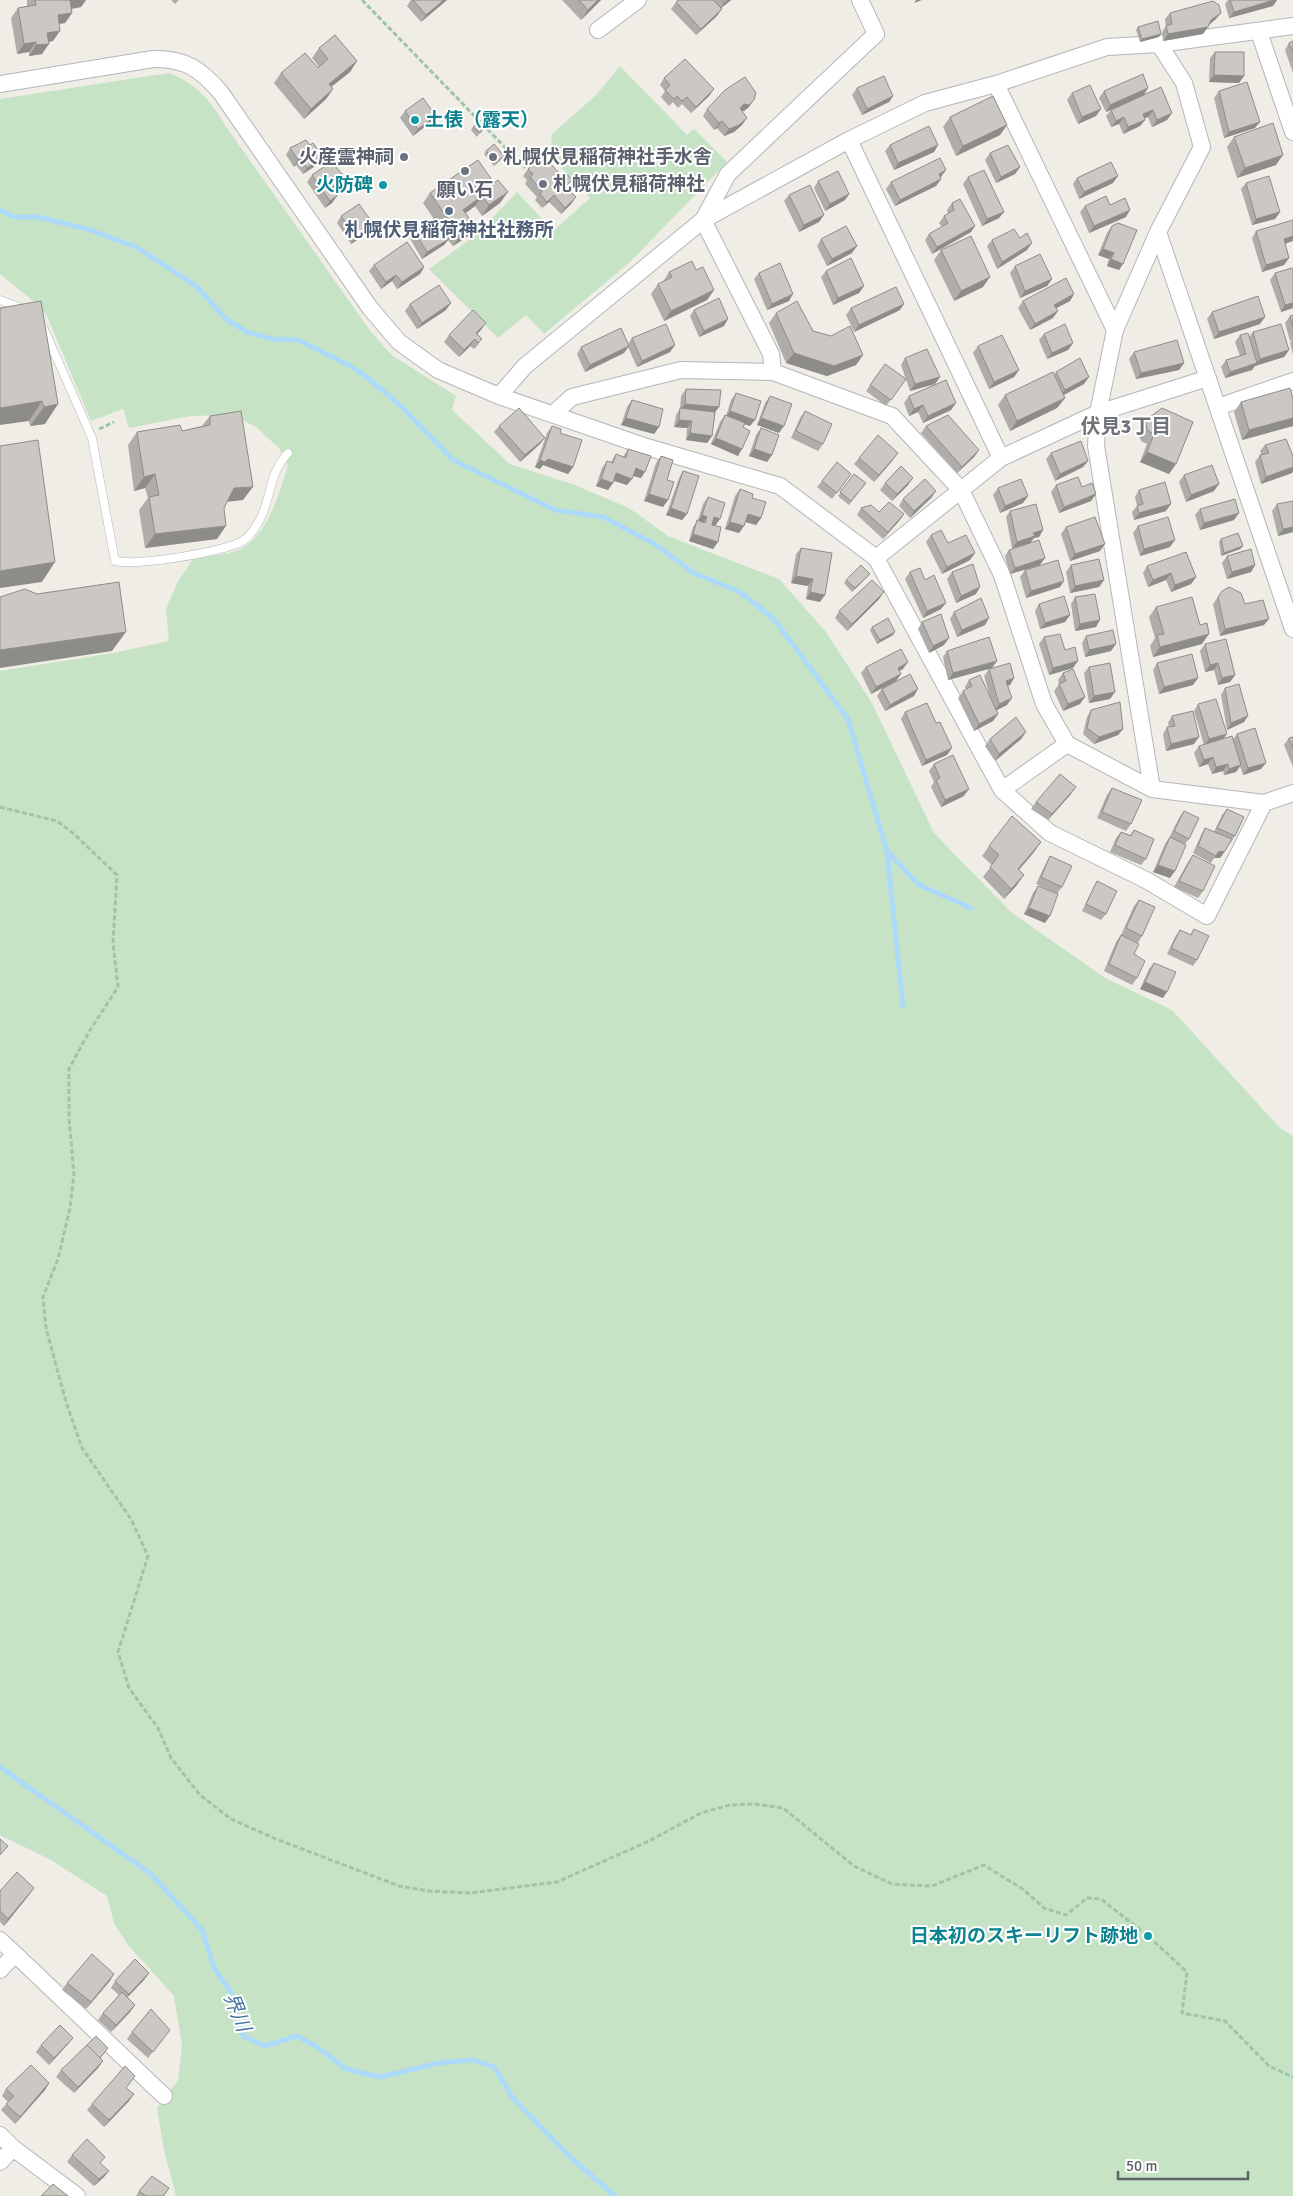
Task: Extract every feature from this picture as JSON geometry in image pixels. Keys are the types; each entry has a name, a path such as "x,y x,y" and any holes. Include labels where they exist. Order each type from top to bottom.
{"street":[{"path":"598,30 638,0"},
{"path":"703,220 728,174 876,34 860,0"},
{"path":"499,396 525,366 703,220 849,140 925,103 996,84 1107,47 1159,44 1293,26"},
{"path":"1259,32 1293,132"},
{"path":"1152,790 1096,446 1098,413 1115,330 1158,232 1202,147 1184,83 1159,44"},
{"path":"0,84 152,59 168,59 190,66 205,75 221,92 384,327 399,342 438,370 499,396 647,447 780,486 876,558 1002,790 1050,832 1146,880 1207,916 1264,803"},
{"path":"996,84 1115,330"},
{"path":"849,140 1001,458"},
{"path":"703,220 771,354 773,372"},
{"path":"1158,232 1293,630"},
{"path":"553,414 572,396 681,370 773,372 892,416 962,490 1002,575 1044,704 1066,744 1152,790 1264,803 1293,793"},
{"path":"876,558 1001,458 1098,413 1208,378"},
{"path":"1218,407 1293,381"},
{"path":"1002,790 1066,744"},
{"path":"0,1940 164,2096"},
{"path":"0,1970 15,1954"},
{"path":"0,2135 13,2148 77,2196"},
{"path":"0,2162 13,2148"}],"lane":[{"path":"0,300 33,314"},
{"path":"40,321 92,438 115,561 125,563 179,557 238,544 250,535 260,521 272,478 280,462 288,453"}],"path":[{"path":"362,0 525,168"},
{"path":"0,807 57,821 74,834 117,875 113,943 118,987 90,1030 69,1069 69,1119 74,1174 70,1208 58,1259 43,1297 46,1328 66,1402 82,1448 131,1519 148,1556 118,1652 129,1688 158,1728 171,1758 200,1795 231,1819 276,1839 398,1886 430,1891 470,1893 557,1882 649,1841 701,1813 730,1805 755,1804 783,1808 854,1866 892,1884 932,1886 984,1865 1024,1890 1044,1908 1066,1914 1088,1898 1101,1899 1148,1936 1187,1972 1182,2013 1225,2021 1268,2066 1293,2077"}],"green space":[{"path":"620,66 687,135 694,129 727,162 629,263 544,334 526,315 498,338 429,269 475,236 517,192 553,231 590,198 550,156 552,134 596,95"},
{"path":"169,73 179,77 196,89 216,110 371,332 393,356 456,396 452,410 510,464 572,484 629,508 668,536 779,579 826,632 872,703 934,833 1011,912 1105,978 1172,1010 1280,1128 1293,1136 1293,2196 176,2196 164,2150 157,2108 178,2080 182,2045 174,1996 128,1945 114,1923 107,1896 51,1860 0,1835 0,671 113,653 169,641 166,609 177,583 194,558 229,553 240,549 250,542 258,534 271,513 288,466 279,448 256,427 233,415 191,416 129,428 123,409 91,421 47,316 38,305 0,274 0,99"}],"building":[{"path":"35,0 70,0 72,13 58,15 60,31 47,33 49,44 36,45 36,42 24,44 18,8 36,5"},
{"path":"413,0 444,0 426,15"},
{"path":"579,0 598,0 588,10"},
{"path":"678,0 713,0 722,9 701,29 676,2"},
{"path":"1230,0 1274,0 1234,12"},
{"path":"1213,1 1219,5 1221,13 1211,20 1208,27 1168,34 1166,26 1172,24 1170,13"},
{"path":"1158,21 1161,34 1142,39 1138,27"},
{"path":"335,35 357,61 329,84 333,89 311,109 281,73 305,53 318,68 328,59 319,48"},
{"path":"1293,41 1293,53 1289,43"},
{"path":"1215,52 1244,52 1244,76 1214,75"},
{"path":"685,59 714,89 696,107 687,97 682,101 677,96 674,99 665,90 670,85 664,78"},
{"path":"1143,74 1148,88 1110,105 1104,91"},
{"path":"884,76 893,96 867,109 857,88"},
{"path":"745,77 756,93 754,100 749,105 744,104 740,108 747,118 739,125 729,129 722,121 719,123 707,109 725,90"},
{"path":"1247,82 1260,122 1229,132 1219,91"},
{"path":"1090,85 1101,109 1082,117 1072,93"},
{"path":"1161,87 1172,113 1157,120 1153,110 1143,114 1145,120 1128,127 1124,117 1116,121 1111,110"},
{"path":"993,96 1007,125 963,146 950,117"},
{"path":"423,98 436,116 418,129 405,111"},
{"path":"1273,123 1283,155 1245,168 1234,137"},
{"path":"476,124 482,130 480,133 473,127"},
{"path":"929,126 938,145 898,163 890,145"},
{"path":"306,140 310,145 313,143 323,157 307,168 301,158 298,160 290,148"},
{"name":"札幌伏見稲荷神社手水舎","path":"494,144 504,156 496,163 486,151"},
{"path":"1008,145 1020,167 1001,177 990,153"},
{"path":"539,158 543,162 546,159 562,176 566,173 572,180 565,187 576,197 565,208 554,195 547,202 540,194 542,191 530,177 533,174 528,169"},
{"path":"940,158 946,170 939,174 941,179 900,200 891,182"},
{"name":"札幌伏見稲荷神社社務所","path":"478,160 494,183 498,180 508,192 489,205 482,196 463,210 475,226 460,236 430,193"},
{"path":"331,162 346,178 331,188 337,196 330,201 312,175"},
{"path":"1111,162 1118,176 1084,192 1077,178"},
{"path":"984,170 1004,212 987,219 968,177"},
{"path":"838,171 849,194 830,204 818,181"},
{"path":"1269,176 1280,212 1256,219 1246,183"},
{"path":"810,185 824,215 804,225 789,195"},
{"path":"1106,196 1110,205 1125,198 1130,210 1094,226 1085,206"},
{"path":"960,199 975,226 937,247 929,234 948,223 944,216 954,210 952,203"},
{"path":"359,204 374,225 355,237 341,216"},
{"path":"436,217 449,239 427,252 414,231"},
{"path":"1293,220 1293,236 1284,239 1289,258 1266,265 1256,231"},
{"path":"1118,223 1137,230 1123,264 1111,259 1114,253 1103,249 1112,226"},
{"path":"846,226 857,246 832,259 821,239"},
{"path":"1014,229 1020,238 1027,233 1032,243 1002,262 992,240"},
{"path":"971,236 990,277 961,291 941,250"},
{"path":"407,242 424,267 402,282 396,275 386,282 374,265"},
{"path":"1040,254 1052,279 1025,291 1015,266"},
{"path":"851,258 864,286 838,298 826,271"},
{"path":"692,261 696,270 703,267 714,290 671,311 658,284 672,277 669,272"},
{"path":"780,263 793,294 772,304 759,273"},
{"path":"1292,268 1293,303 1285,305 1275,273"},
{"path":"1066,278 1074,294 1054,305 1058,311 1035,324 1023,301"},
{"path":"439,285 451,303 422,323 410,304"},
{"path":"896,287 904,304 859,325 851,308"},
{"path":"1258,296 1265,317 1219,332 1212,312"},
{"path":"719,298 728,319 704,331 694,310"},
{"path":"41,301 58,404 44,407 42,401 0,408 0,308"},
{"path":"797,301 813,331 831,336 850,326 863,355 834,366 794,353 776,313"},
{"path":"473,310 486,323 476,333 482,339 478,343 475,339 464,350 449,335"},
{"path":"1293,315 1293,327 1290,316"},
{"path":"666,324 675,345 642,361 632,338"},
{"path":"1065,324 1073,343 1052,353 1044,334"},
{"path":"1281,324 1289,350 1260,359 1253,332"},
{"path":"621,328 629,346 590,365 581,347"},
{"path":"1248,333 1257,363 1230,372 1226,360 1246,354 1240,335"},
{"path":"1002,335 1019,370 994,382 978,346"},
{"path":"1177,340 1184,363 1141,373 1134,352"},
{"path":"927,349 940,377 915,384 905,358"},
{"path":"1080,358 1089,377 1065,390 1056,372"},
{"path":"885,364 906,379 891,400 870,385"},
{"path":"1053,372 1065,398 1017,421 1005,395"},
{"path":"946,380 956,403 928,416 923,405 914,409 909,396"},
{"path":"1290,388 1293,399 1293,418 1249,430 1241,402"},
{"path":"686,389 721,390 719,407 685,404"},
{"path":"736,393 761,401 755,420 730,411"},
{"path":"770,396 792,404 784,426 761,418"},
{"path":"632,400 663,409 659,427 626,418"},
{"path":"519,408 545,438 525,455 499,426"},
{"path":"680,408 715,412 712,436 690,433 692,421 679,420"},
{"path":"1162,408 1193,422 1176,464 1147,452 1154,434 1148,431 1146,420"},
{"path":"241,411 253,487 234,488 224,508 226,526 155,534 149,497 159,495 155,474 144,477 137,432 180,425 182,431 210,425 210,416"},
{"path":"805,411 832,424 823,444 796,431"},
{"path":"725,415 745,423 743,427 750,431 742,449 716,438"},
{"path":"948,415 979,450 962,467 926,426"},
{"path":"552,426 561,429 560,433 582,440 573,467 548,459 545,462 540,460"},
{"path":"761,428 779,435 772,455 754,449"},
{"path":"878,435 898,453 879,475 859,458"},
{"path":"1286,439 1293,456 1293,467 1266,477 1260,455 1269,453 1265,445"},
{"path":"38,440 55,562 0,571 0,446"},
{"path":"1081,441 1088,461 1060,474 1051,453"},
{"path":"628,449 651,456 645,472 636,468 632,479 616,473 613,483 601,479 607,461 613,463 616,454 626,458"},
{"path":"661,456 673,460 667,480 674,482 668,500 649,494"},
{"path":"837,462 851,474 837,493 822,481"},
{"path":"1212,465 1219,484 1191,495 1184,475"},
{"path":"901,466 913,478 897,494 885,483"},
{"path":"683,471 699,476 687,514 671,508"},
{"path":"854,474 866,483 851,501 840,492"},
{"path":"1078,477 1082,487 1092,483 1096,494 1064,507 1056,485"},
{"path":"925,479 936,491 914,511 903,499"},
{"path":"1021,479 1028,496 1005,506 998,488"},
{"path":"1165,482 1171,504 1139,513 1137,506 1143,504 1139,490"},
{"path":"740,489 753,494 752,498 766,502 761,518 748,514 744,526 730,522"},
{"path":"708,497 725,503 720,519 714,517 712,525 721,527 718,542 693,534 697,520 705,523 707,517 702,515"},
{"path":"1235,499 1239,513 1204,523 1200,509"},
{"path":"1293,501 1293,527 1283,529 1277,504"},
{"path":"889,502 904,514 888,532 861,508 871,505 879,512"},
{"path":"1036,504 1043,530 1033,533 1035,536 1017,542 1010,511"},
{"path":"1095,517 1105,544 1075,554 1066,527"},
{"path":"1168,517 1175,540 1144,549 1138,526"},
{"path":"941,530 948,543 966,535 975,553 947,567 931,535"},
{"path":"1238,533 1243,546 1224,553 1221,539"},
{"path":"1039,540 1045,558 1015,568 1009,550"},
{"path":"801,548 832,553 825,595 810,592 813,579 796,576"},
{"path":"1251,549 1255,565 1232,572 1227,556"},
{"path":"1186,552 1196,577 1175,585 1171,573 1153,580 1147,566"},
{"path":"1099,559 1104,580 1075,586 1071,565"},
{"path":"1058,560 1064,581 1031,591 1025,570"},
{"path":"973,564 980,587 961,596 952,572"},
{"path":"861,565 870,574 855,588 846,580"},
{"path":"920,568 925,580 934,575 946,603 927,611 910,572"},
{"path":"872,580 884,592 852,624 839,611"},
{"path":"119,582 126,632 0,650 0,597 25,589 37,594"},
{"path":"1229,587 1241,593 1245,604 1263,600 1269,619 1225,629 1218,597 1222,591"},
{"path":"1095,594 1100,620 1080,624 1075,597"},
{"path":"1064,596 1070,615 1045,623 1039,604"},
{"path":"1192,597 1200,625 1207,623 1209,634 1160,647 1157,635 1164,634 1156,607"},
{"path":"981,598 989,618 962,630 954,612"},
{"path":"941,614 949,638 933,646 922,622"},
{"path":"888,618 895,632 880,640 872,627"},
{"path":"1113,630 1116,644 1089,650 1086,636"},
{"path":"1060,634 1065,650 1075,647 1078,661 1053,668 1044,637"},
{"path":"989,637 997,661 953,673 947,651"},
{"path":"1226,639 1235,675 1222,678 1218,663 1210,665 1205,644"},
{"path":"901,649 908,662 898,668 901,674 876,687 866,667"},
{"path":"1192,654 1198,678 1164,687 1157,663"},
{"path":"1010,663 1014,678 1006,681 1012,698 999,704 989,669"},
{"path":"1110,663 1115,692 1094,696 1089,667"},
{"path":"1073,669 1085,697 1068,704 1059,684 1066,681 1063,673"},
{"path":"910,674 918,689 890,705 882,689"},
{"path":"980,675 998,714 979,724 963,691 972,686 969,680"},
{"path":"1239,684 1248,716 1231,723 1225,688"},
{"path":"1216,699 1227,734 1209,739 1198,704"},
{"path":"1120,702 1123,729 1099,737 1087,728 1091,710"},
{"path":"927,703 936,723 940,722 952,748 926,760 905,712"},
{"path":"1193,711 1199,737 1171,744 1167,727 1175,726 1172,716"},
{"path":"1016,717 1026,732 999,754 990,739"},
{"path":"1255,728 1266,763 1248,768 1237,734"},
{"path":"1232,736 1241,765 1229,769 1228,764 1216,767 1213,757 1204,760 1199,746"},
{"path":"1293,737 1293,748 1289,738"},
{"path":"953,755 969,789 945,800 936,780 940,778 934,764"},
{"path":"1060,774 1076,787 1052,814 1036,802"},
{"path":"1112,788 1142,800 1131,824 1102,812"},
{"path":"1227,809 1244,817 1235,836 1217,828"},
{"path":"1184,811 1199,818 1189,839 1174,831"},
{"path":"1012,816 1041,842 1018,869 1024,875 1011,889 990,867 999,855 989,846"},
{"path":"1205,828 1232,839 1225,851 1218,852 1216,856 1198,846"},
{"path":"1134,830 1154,839 1146,859 1115,845 1121,832 1131,836"},
{"path":"1170,837 1186,845 1175,871 1158,865"},
{"path":"1193,855 1215,866 1203,891 1179,881"},
{"path":"1050,856 1072,866 1062,887 1041,877"},
{"path":"1097,881 1117,891 1106,914 1086,904"},
{"path":"1038,886 1058,894 1050,916 1029,908"},
{"path":"1139,900 1155,907 1142,936 1126,928"},
{"path":"1194,929 1209,936 1197,960 1171,948 1180,930 1191,935"},
{"path":"1121,935 1139,944 1134,954 1145,961 1137,978 1109,964"},
{"path":"1154,963 1176,972 1167,992 1145,982"},
{"path":"0,1839 8,1846 0,1855"},
{"path":"17,1872 34,1888 8,1919 0,1911 0,1891"},
{"path":"92,1954 114,1974 91,2002 67,1983"},
{"path":"135,1959 149,1973 129,1994 115,1981"},
{"path":"122,1992 135,2005 116,2025 103,2013"},
{"path":"151,2009 170,2030 153,2052 132,2032"},
{"path":"60,2025 73,2038 54,2058 41,2045"},
{"path":"96,2036 108,2048 100,2058 87,2045"},
{"path":"87,2045 103,2061 78,2087 61,2070"},
{"path":"31,2065 49,2083 20,2117 6,2104 14,2096 6,2089"},
{"path":"125,2066 135,2076 126,2088 134,2094 109,2120 92,2104"},
{"path":"87,2139 105,2157 100,2163 109,2171 99,2179 72,2155"},
{"path":"152,2176 169,2188 163,2196 146,2196 139,2191"},
{"path":"53,2184 68,2196 41,2196"}],"waterway":[{"path":"0,210 14,217 38,217 87,229 136,247 195,285 226,319 247,332 272,339 298,340 350,366 368,378 401,406 453,460 555,510 603,517 653,543 694,573 740,592 774,619 848,719 887,851 919,885 971,908"},
{"path":"887,852 903,1006"},
{"name":"界川","path":"0,1767 151,1874 202,1930 215,1970 231,1992 243,2036 265,2046 297,2036 317,2047 346,2069 380,2077 439,2063 473,2060 494,2067 513,2098 569,2156 615,2196"}],"place":[{"name":"土俵（露天）","path":"415,120"},
{"name":"火産霊神祠","path":"404,157"},
{"name":"札幌伏見稲荷神社手水舎","path":"493,157"},
{"name":"願い石","path":"465,171"},
{"name":"札幌伏見稲荷神社","path":"543,184"},
{"name":"火防碑","path":"383,185"},
{"name":"札幌伏見稲荷神社社務所","path":"449,211"},
{"name":"日本初のスキーリフト跡地","path":"1148,1936"}],"district":[{"name":"伏見3丁目","path":"1126,426"}]}
